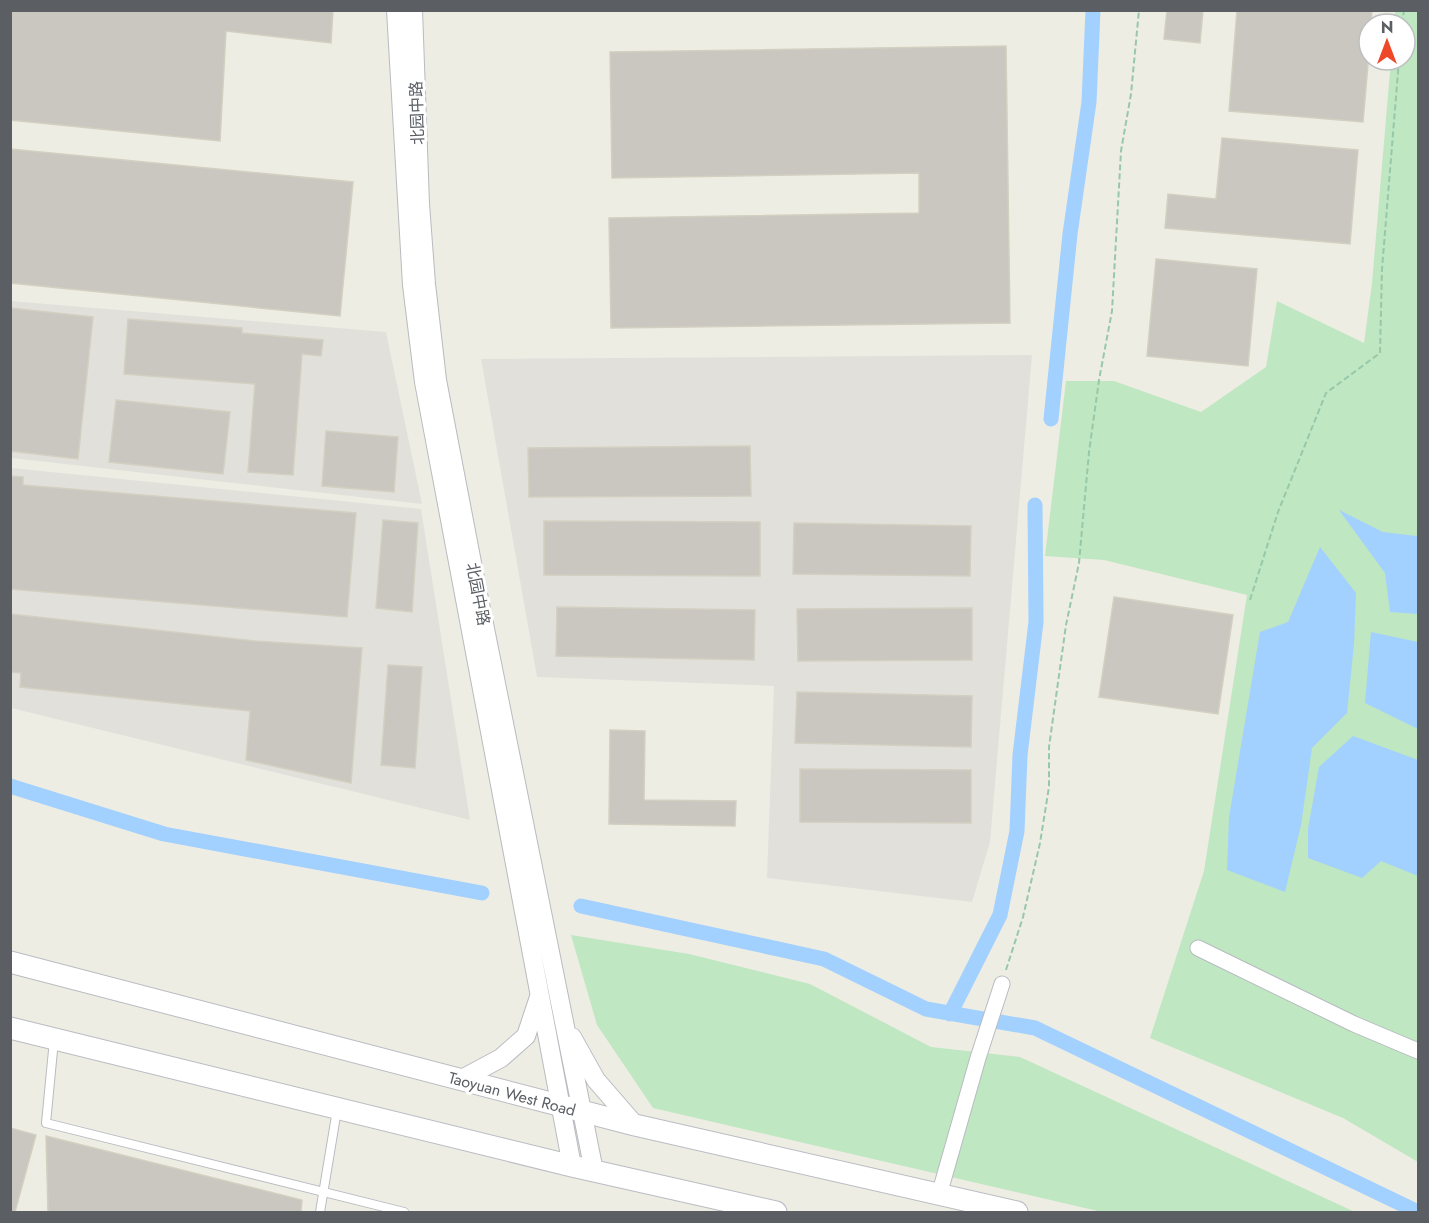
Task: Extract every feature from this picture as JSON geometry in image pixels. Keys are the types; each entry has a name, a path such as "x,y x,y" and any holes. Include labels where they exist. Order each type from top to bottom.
{"main road":[{"name":"Taoyuan West Road","path":"10,962 582,1112 1017,1212"},
{"path":"10,1028 572,1166 776,1212"}],"street":[{"name":"北园中路","path":"396,10 411,273 423,382 572,1166"},
{"name":"北园中路","path":"412,10 422,227 437,380 480,606 594,1171"},
{"path":"1198,948 1354,1024 1419,1051"},
{"path":"939,1195 978,1058 1002,984"},
{"path":"460,1080 501,1058 526,1036 540,995"},
{"path":"563,1021 596,1080 635,1125"}],"lane":[{"path":"54,1038 46,1123 404,1212"},
{"path":"320,1212 338,1108"}],"path":[{"path":"1002,984 1023,917 1040,843 1049,787 1049,747 1066,625 1079,563 1092,431 1112,311 1121,151 1131,94 1139,10"},
{"path":"1250,600 1278,512 1326,393 1380,352 1382,269 1398,72"}],"shaded area":[{"path":"10,301 386,332 422,504 11,458"},
{"path":"1032,355 990,842 972,902 767,878 774,686 537,677 481,359"},
{"path":"11,468 421,509 470,820 11,708"}],"green space":[{"path":"1418,11 1418,1162 1343,1118 1150,1038 1204,871 1247,595 1104,560 1045,556 1066,381 1114,381 1201,412 1266,367 1277,301 1364,343 1372,283 1390,72 1417,72 1417,12 1395,12"},
{"path":"571,935 689,954 810,984 931,1047 1020,1057 1355,1212 1102,1212 653,1108 597,1025"}],"water":[{"path":"1339,510 1383,532 1418,535 1418,614 1390,612 1385,573"},
{"path":"1320,547 1356,593 1354,644 1347,713 1312,748 1301,825 1285,892 1227,870 1229,817 1260,632 1288,622"},
{"path":"1371,632 1418,642 1418,729 1365,703"},
{"path":"1353,736 1418,760 1418,876 1381,861 1362,878 1308,858 1308,829 1319,767"}],"building":[{"path":"10,10 333,10 331,43 226,31 220,141 10,120"},
{"path":"1167,10 1203,10 1200,43 1164,39"},
{"path":"1237,10 1372,10 1372,12 1357,12 1357,72 1367,72 1363,122 1229,111"},
{"path":"1006,46 1010,323 611,328 609,218 919,213 919,173 612,178 610,52"},
{"path":"1222,138 1358,150 1350,244 1165,228 1168,194 1216,199"},
{"path":"10,149 353,182 340,316 10,283"},
{"path":"1156,259 1257,269 1248,366 1147,356"},
{"path":"10,308 93,317 78,459 10,451"},
{"path":"128,319 242,328 242,333 323,340 321,356 302,354 293,475 248,472 255,384 124,374"},
{"path":"116,400 230,412 223,474 109,462"},
{"path":"326,431 398,437 394,492 322,486"},
{"path":"750,446 751,496 529,497 528,448"},
{"path":"10,476 23,477 23,485 356,513 347,617 10,589"},
{"path":"383,520 418,523 412,612 376,608"},
{"path":"544,521 760,522 760,576 544,575"},
{"path":"794,523 971,526 970,576 793,574"},
{"path":"1114,597 1233,615 1218,714 1099,697"},
{"path":"557,607 755,610 754,660 556,656"},
{"path":"972,608 972,660 798,661 797,609"},
{"path":"10,614 255,641 362,648 351,783 246,760 250,711 20,687 21,673 10,672"},
{"path":"388,665 422,667 415,768 381,765"},
{"path":"797,692 972,696 971,747 795,743"},
{"path":"610,730 645,731 644,800 736,801 735,826 609,824"},
{"path":"800,769 971,770 971,823 800,822"},
{"path":"10,1128 36,1135 15,1212 10,1212"},
{"path":"46,1136 302,1200 301,1212 48,1212"}],"waterway":[{"path":"1051,419 1070,234 1089,102 1093,10"},
{"path":"950,1014 1000,915 1017,831 1020,755 1036,622 1035,505"},
{"path":"10,786 164,834 482,893"},
{"path":"581,906 824,959 926,1009 1035,1028 1418,1212"}]}
